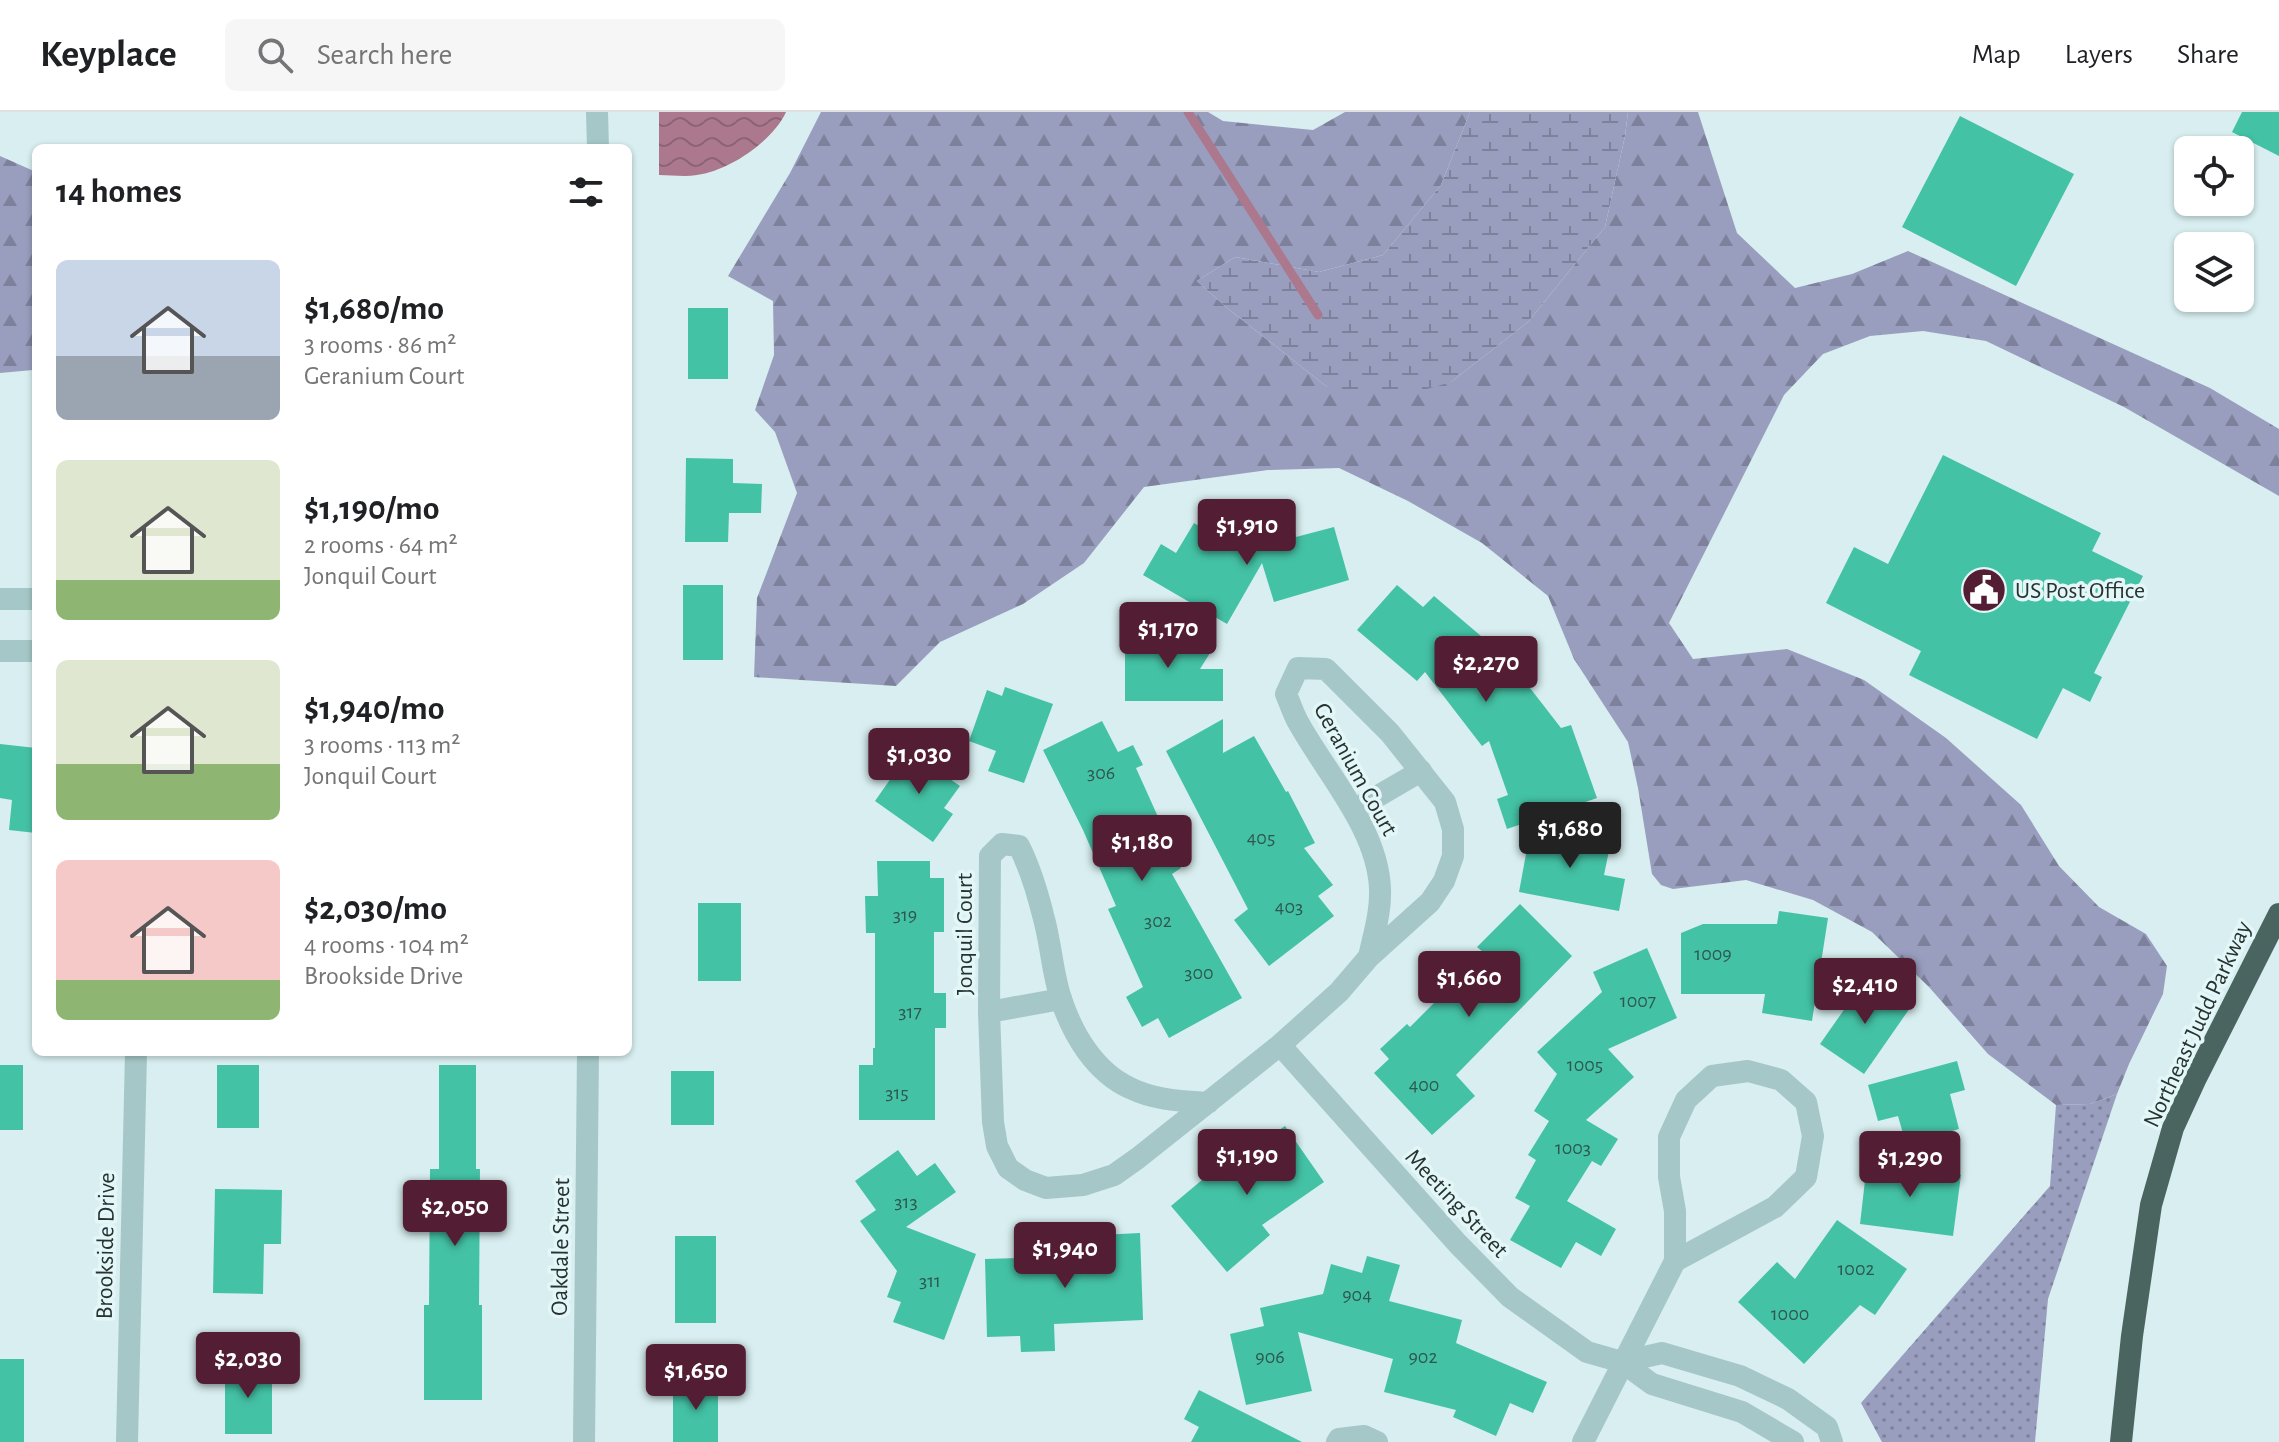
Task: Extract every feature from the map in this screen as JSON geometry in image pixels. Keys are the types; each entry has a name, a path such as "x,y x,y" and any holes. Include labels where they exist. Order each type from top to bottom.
{"highway":[{"name":"Northeast Judd Parkway","path":"2121,1442 2151,1205 2173,1128 2279,914"}],"street":[{"path":"597,112 598,144"},
{"path":"0,599 32,599"},
{"path":"0,651 32,651"},
{"name":"Geranium Court","path":"1280,1045 1430,902 1444,881 1453,856 1453,829 1445,802 1390,733 1326,669 1298,668 1286,694 1298,721 1354,810 1378,865 1378,917 1369,957"},
{"path":"1354,810 1421,771"},
{"name":"Jonquil Court","path":"1208,1103 1168,1101 1129,1088 1096,1065 1079,1039 1061,999 1044,917 1027,862 1019,846 1002,844 990,856 989,1012 993,1122 997,1146 1008,1168 1025,1180 1046,1188 1083,1185 1114,1175 1208,1103 1280,1045"},
{"path":"989,1012 1061,999"},
{"name":"Meeting Street","path":"1280,1045 1415,1197 1510,1297 1587,1352 1622,1362 1652,1384 1742,1412 1793,1442"},
{"name":"Brookside Drive","path":"127,1442 136,1056"},
{"name":"Oakdale Street","path":"584,1442 588,1056"},
{"path":"1583,1442 1675,1261 1675,1211 1669,1177 1669,1137 1686,1100 1712,1076 1748,1071 1781,1080 1806,1102 1813,1136 1806,1177 1775,1207 1675,1261"},
{"path":"1622,1362 1662,1353 1740,1376 1788,1399 1827,1427 1832,1442"},
{"path":"1337,1442 1339,1439 1364,1436 1377,1442"}],"green space":[{"path":"821,112 1208,112 1223,121 1313,130 1345,112 1470,112 1441,185 1383,255 1319,272 1235,257 1197,281 1327,387 1451,382 1528,322 1605,227 1628,112 1698,112 1737,233 1795,288 1852,274 1908,251 2210,388 2279,429 2279,496 2124,407 1986,341 1923,331 1870,336 1823,354 1784,395 1669,623 1693,659 1787,649 1864,680 1946,738 2021,805 2059,866 2099,907 2146,934 2167,966 2163,994 2117,1094 2090,1104 2056,1105 1988,1054 1929,987 1872,932 1813,900 1746,880 1673,889 1661,885 1652,874 1628,742 1574,659 1548,596 1482,543 1408,501 1339,468 1268,470 1144,487 1084,563 1023,604 940,642 896,686 754,677 757,598 797,493 775,432 755,410 774,355 773,301 728,276 790,173"},
{"path":"1470,112 1628,112 1605,227 1528,322 1451,382 1403,396 1327,387 1197,281 1235,257 1319,272 1383,255 1441,185"},
{"path":"0,156 32,170 32,370 0,373"},
{"path":"2117,1094 2048,1299 2035,1442 1882,1442 1861,1403 2050,1186 2056,1105 2090,1104"}],"water":[{"path":"659,112 786,112 771,134 749,153 723,168 683,176 659,175"}],"building":[{"path":"2242,112 2279,112 2279,156 2254,143 2254,136 2240,136 2232,132"},
{"path":"1960,116 2074,174 2016,286 1902,227"},
{"path":"688,308 728,308 728,379 688,379"},
{"name":"US Post Office","path":"1943,455 2101,533 2092,551 2143,576 2094,673 2102,677 2090,702 2063,688 2037,739 1909,675 1921,651 1826,603 1854,547 1888,564"},
{"path":"686,458 733,459 733,483 762,484 761,513 729,513 728,542 685,542"},
{"path":"1194,523 1226,542 1292,523 1296,537 1334,527 1349,580 1274,602 1262,563 1227,624 1143,575 1161,544 1176,553"},
{"path":"683,585 723,585 723,660 683,660"},
{"path":"1397,585 1423,607 1434,596 1488,642 1492,639 1561,728 1571,725 1597,798 1507,829 1497,799 1508,795 1489,741 1482,746 1425,672 1417,681 1357,630"},
{"path":"1125,626 1153,626 1153,645 1215,645 1200,669 1223,669 1223,701 1125,701"},
{"path":"1005,687 1053,704 1024,783 988,771 996,751 969,741 987,690 1002,696"},
{"path":"1223,719 1223,753 1254,736 1315,843 1304,848 1333,885 1318,896 1334,916 1269,966 1234,920 1248,909 1166,751"},
{"path":"1102,721 1118,752 1133,745 1143,765 1136,768 1181,868 1172,874 1242,998 1169,1038 1158,1018 1142,1027 1126,997 1143,987 1108,909 1116,906 1043,750"},
{"path":"0,744 32,748 32,833 9,830 12,800 0,798"},
{"path":"910,751 960,786 944,808 953,814 933,842 875,801"},
{"path":"1531,827 1611,841 1604,875 1625,879 1619,911 1519,892"},
{"path":"877,861 930,861 930,878 944,878 944,932 934,932 934,993 946,993 946,1028 935,1028 935,1120 859,1120 859,1065 873,1065 875,1048 875,933 866,933 865,896 878,896"},
{"path":"698,903 741,903 741,981 698,981"},
{"path":"1520,904 1572,956 1456,1075 1475,1096 1432,1135 1374,1073 1389,1059 1380,1049 1407,1024 1410,1027 1484,953 1477,947"},
{"path":"1779,911 1828,918 1812,1021 1762,1013 1765,994 1681,994 1681,933 1703,924 1777,924"},
{"path":"1647,948 1677,1018 1608,1049 1634,1077 1586,1120 1618,1139 1601,1166 1592,1161 1567,1201 1616,1229 1601,1256 1576,1242 1561,1268 1510,1240 1530,1206 1515,1198 1536,1160 1528,1155 1549,1121 1534,1111 1557,1074 1537,1052 1602,992 1593,972"},
{"path":"1867,977 1910,1008 1864,1074 1820,1044"},
{"path":"1957,1061 1965,1090 1950,1094 1959,1129 1906,1144 1898,1116 1878,1121 1868,1085"},
{"path":"0,1065 23,1065 23,1130 0,1130"},
{"path":"217,1065 259,1065 259,1128 217,1128"},
{"path":"439,1065 476,1065 482,1400 424,1400 424,1305 429,1305 430,1169 439,1169"},
{"path":"671,1071 714,1071 714,1125 671,1125"},
{"path":"1285,1126 1324,1182 1262,1225 1270,1235 1227,1272 1171,1206 1215,1169 1217,1172"},
{"path":"898,1150 917,1176 935,1163 956,1192 906,1227 976,1254 944,1340 893,1322 901,1302 887,1297 897,1271 860,1221 876,1210 855,1181"},
{"path":"1867,1163 1961,1175 1953,1236 1860,1224"},
{"path":"215,1189 282,1190 281,1244 264,1244 263,1294 213,1293"},
{"path":"1837,1220 1907,1269 1875,1315 1860,1305 1804,1364 1738,1302 1777,1262 1795,1279"},
{"path":"1140,1233 1143,1320 1054,1324 1055,1351 1021,1352 1020,1336 987,1337 985,1259 1081,1256 1080,1236"},
{"path":"675,1236 716,1236 716,1323 675,1323"},
{"path":"1367,1256 1400,1265 1389,1301 1462,1320 1456,1343 1547,1382 1533,1413 1510,1403 1496,1436 1453,1417 1456,1410 1384,1392 1393,1359 1298,1332 1312,1391 1246,1405 1230,1334 1264,1326 1260,1308 1323,1294 1331,1264 1362,1273"},
{"path":"0,1359 24,1359 24,1442 0,1442"},
{"path":"225,1366 272,1366 272,1434 225,1434"},
{"path":"673,1383 718,1383 718,1442 673,1442"},
{"path":"1199,1390 1302,1442 1191,1442 1199,1427 1184,1419"}],"waterway":[{"path":"1188,112 1318,315"}],"place":[{"name":"US Post Office","path":"1984,590"}]}
